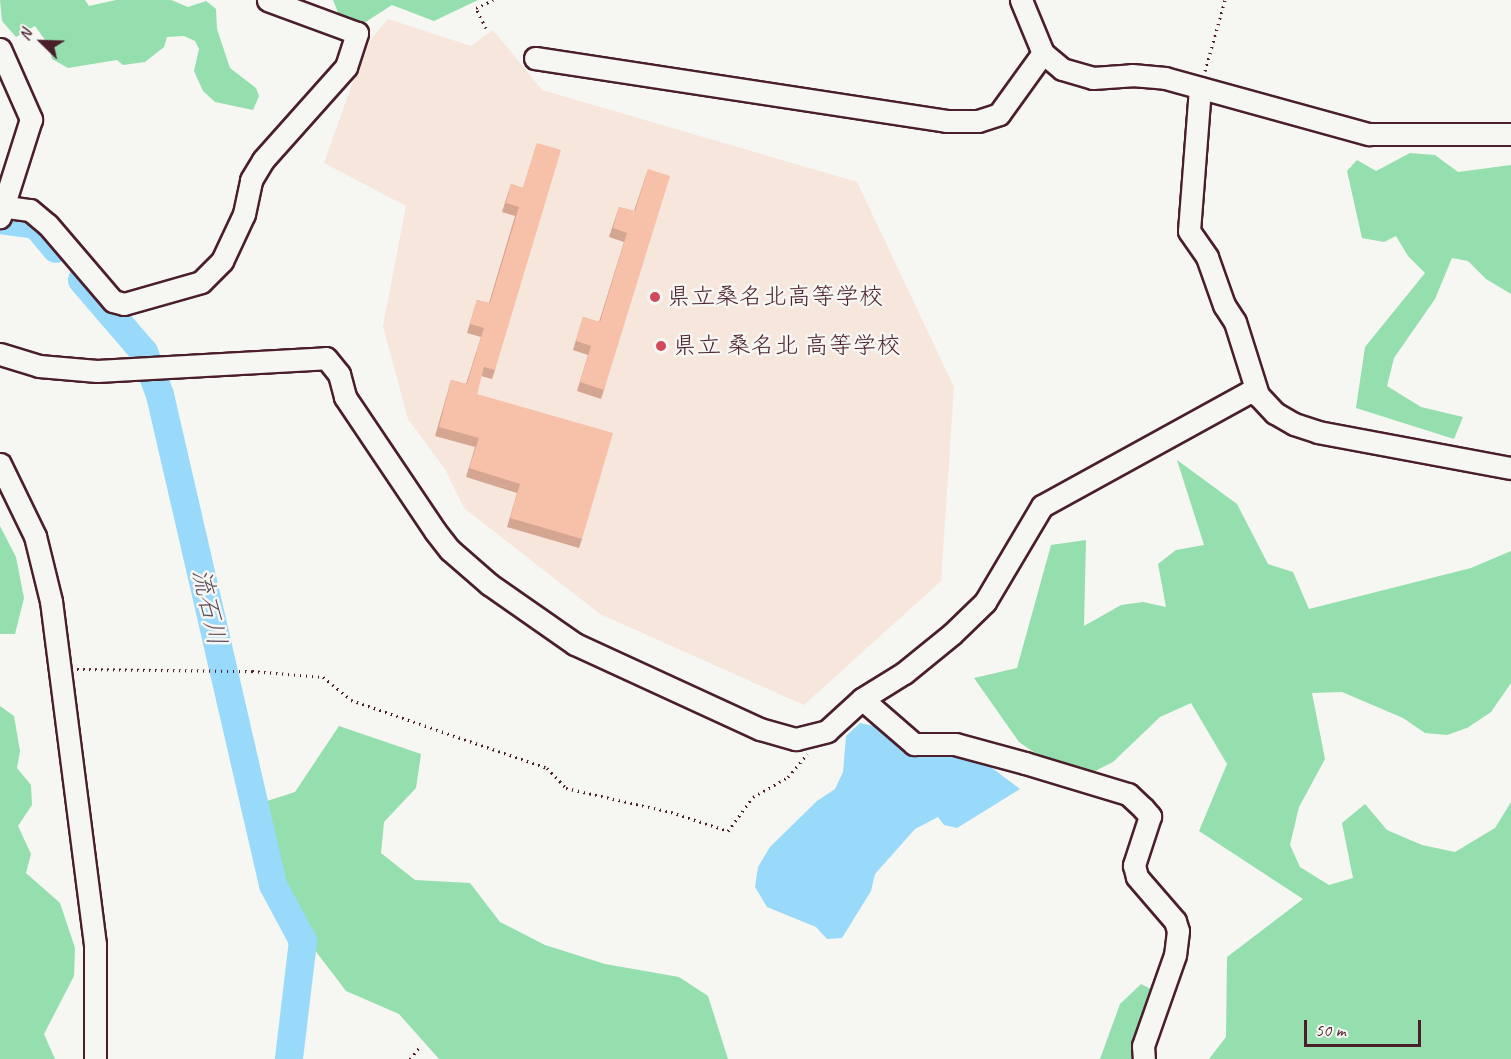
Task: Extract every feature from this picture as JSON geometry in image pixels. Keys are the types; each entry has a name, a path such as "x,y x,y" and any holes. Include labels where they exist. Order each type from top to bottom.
{"street":[{"path":"0,49 31,119 0,209 30,210 48,225 113,302 124,304 201,282 222,261 244,214 251,180 263,160 345,67 357,33 268,0"},
{"path":"1021,0 1043,53 1062,69 1093,78 1132,75 1165,78 1369,134 1511,134"},
{"path":"535,58 946,122 978,121 999,114 1043,53"},
{"path":"1200,88 1189,231 1207,257 1220,296 1235,322 1258,395 1275,413 1294,424 1318,432 1511,468"},
{"path":"0,354 39,366 97,371 152,366 326,358 339,374 345,396 435,531 450,550 489,584 575,644 760,729 780,736 809,739 827,731 862,699 904,674 985,602 1042,506 1238,397 1249,392 1258,395"},
{"path":"0,464 19,499 43,562 60,669 95,944 95,1059"},
{"path":"862,699 914,744 955,744 1128,794 1150,816 1134,865 1137,877 1175,921 1178,931 1175,955 1143,1046 1144,1059"}],"path":[{"path":"486,28 476,8 493,0"},
{"path":"1200,88 1225,0"},
{"path":"60,669 252,671 323,677 351,700 547,768 566,788 672,812 728,831 753,797 788,777 810,750 809,739"},
{"path":"410,1059 419,1048"}],"shaded area":[{"name":"県立 桑名北 高等学校","path":"388,19 471,46 493,30 542,90 857,182 954,387 941,581 804,705 600,614 464,508 445,469 408,419 383,326 406,206 324,163 366,45"}],"green space":[{"path":"0,0 85,0 89,6 116,0 171,0 188,7 206,1 216,9 217,29 230,68 256,88 259,96 253,110 215,102 203,91 194,71 199,49 195,41 184,36 167,37 164,47 145,62 123,65 117,60 68,68 52,59 48,44 35,26 16,37 2,21"},
{"path":"333,0 478,0 434,21 392,5 364,23 339,15"},
{"path":"1410,153 1435,155 1458,172 1511,165 1511,294 1486,279 1468,261 1452,258 1435,299 1394,358 1387,386 1421,407 1463,417 1454,439 1356,408 1365,347 1425,273 1408,256 1396,236 1384,242 1362,238 1347,171 1357,160 1376,171"},
{"path":"1177,460 1237,504 1268,564 1293,572 1309,609 1471,568 1511,551 1511,683 1491,712 1467,728 1447,735 1425,733 1403,718 1342,692 1312,693 1325,759 1299,807 1290,845 1300,867 1329,885 1353,878 1342,823 1365,804 1387,830 1422,845 1455,852 1495,828 1511,802 1511,1059 1209,1059 1226,1037 1227,957 1303,899 1199,831 1227,764 1191,703 1160,717 1113,762 1093,772 1057,768 1019,742 974,678 1017,668 1051,545 1086,540 1084,626 1121,605 1143,602 1166,607 1158,564 1176,550 1204,545"},
{"path":"0,526 16,557 24,598 15,634 0,634"},
{"path":"0,706 14,716 20,751 17,768 31,785 32,805 18,826 31,854 26,873 60,903 75,948 74,976 44,1034 55,1059 0,1059"},
{"path":"339,726 421,754 416,788 384,822 381,853 415,880 470,883 500,922 545,945 605,964 679,977 708,996 728,1059 439,1059 399,1014 346,991 308,941 277,882 265,823 267,801 295,792"},
{"path":"1141,984 1153,990 1133,1059 1100,1059 1120,1004"}],"water":[{"path":"860,723 874,726 918,749 984,762 1020,789 957,828 944,825 938,817 915,829 875,874 871,891 842,938 827,939 816,927 767,907 755,887 758,867 770,847 817,801 835,789 843,772 846,736"}],"building":[{"path":"537,143 561,150 495,370 484,367 477,394 613,433 582,539 510,518 520,484 469,468 479,438 439,427 451,380 467,384 484,328 470,324 477,300 490,303 519,207 506,203 511,184 523,188"},
{"path":"648,169 670,176 604,390 580,382 591,346 576,341 583,317 600,322 627,233 613,228 619,207 635,211"}],"waterway":[{"name":"流石川","path":"0,220 36,225 56,249"},
{"name":"流石川","path":"82,280 144,352 160,395 273,885 303,941 289,1059"}],"place":[{"name":"県立桑名北高等学校","path":"655,297"},
{"name":"県立 桑名北 高等学校","path":"661,346"}]}
